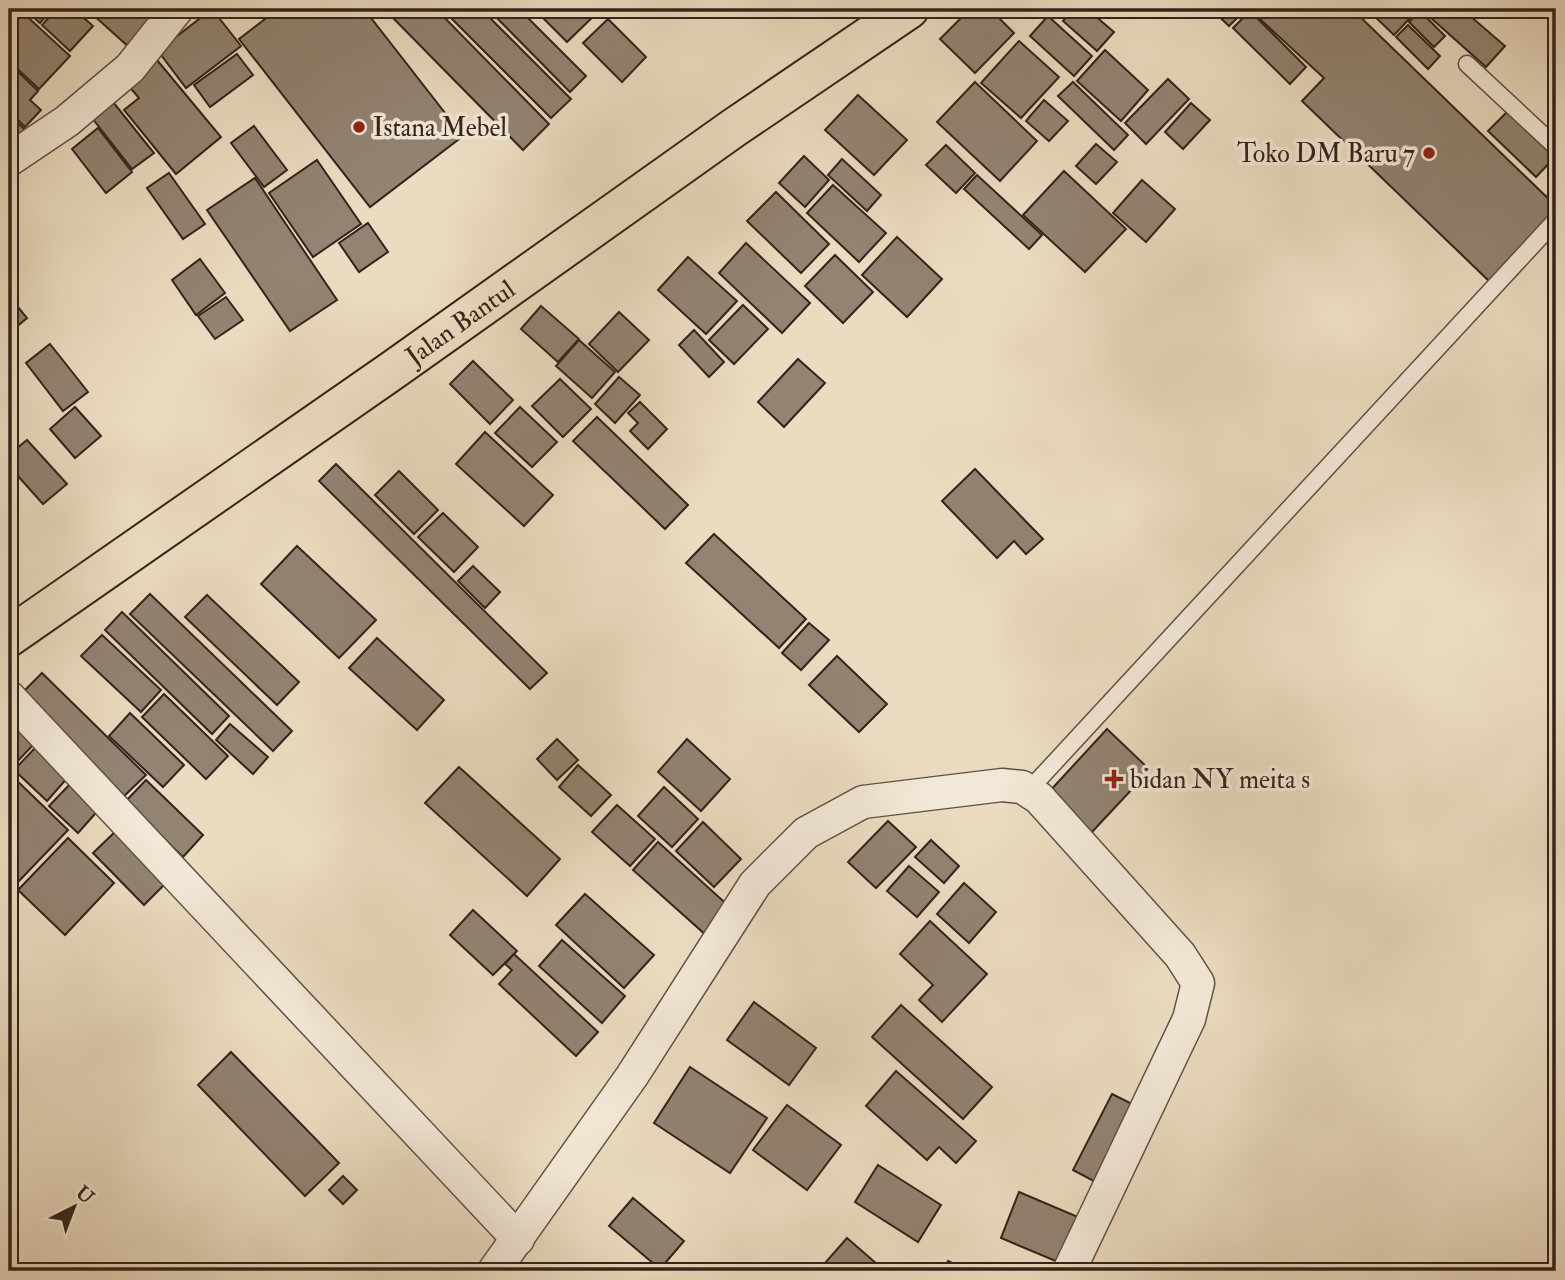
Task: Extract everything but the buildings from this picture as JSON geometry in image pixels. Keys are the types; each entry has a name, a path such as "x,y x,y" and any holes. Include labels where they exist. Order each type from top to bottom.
{"main road":[{"name":"Jalan Bantul","path":"9,637 735,127 909,9"}],"street":[{"path":"9,160 67,121 130,68 177,9"},
{"path":"9,697 518,1239"},
{"path":"494,1271 632,1076 755,884 806,833 863,802 1002,785 1029,790 1180,955 1198,984 1189,1019 1069,1271"}],"lane":[{"path":"1467,64 1556,147"},
{"path":"1029,790 1556,220"}],"place":[{"name":"Istana Mebel","path":"359,127"},
{"name":"Toko DM Baru 7","path":"1429,153"},
{"name":"bidan NY meita s","path":"1114,779"}]}
